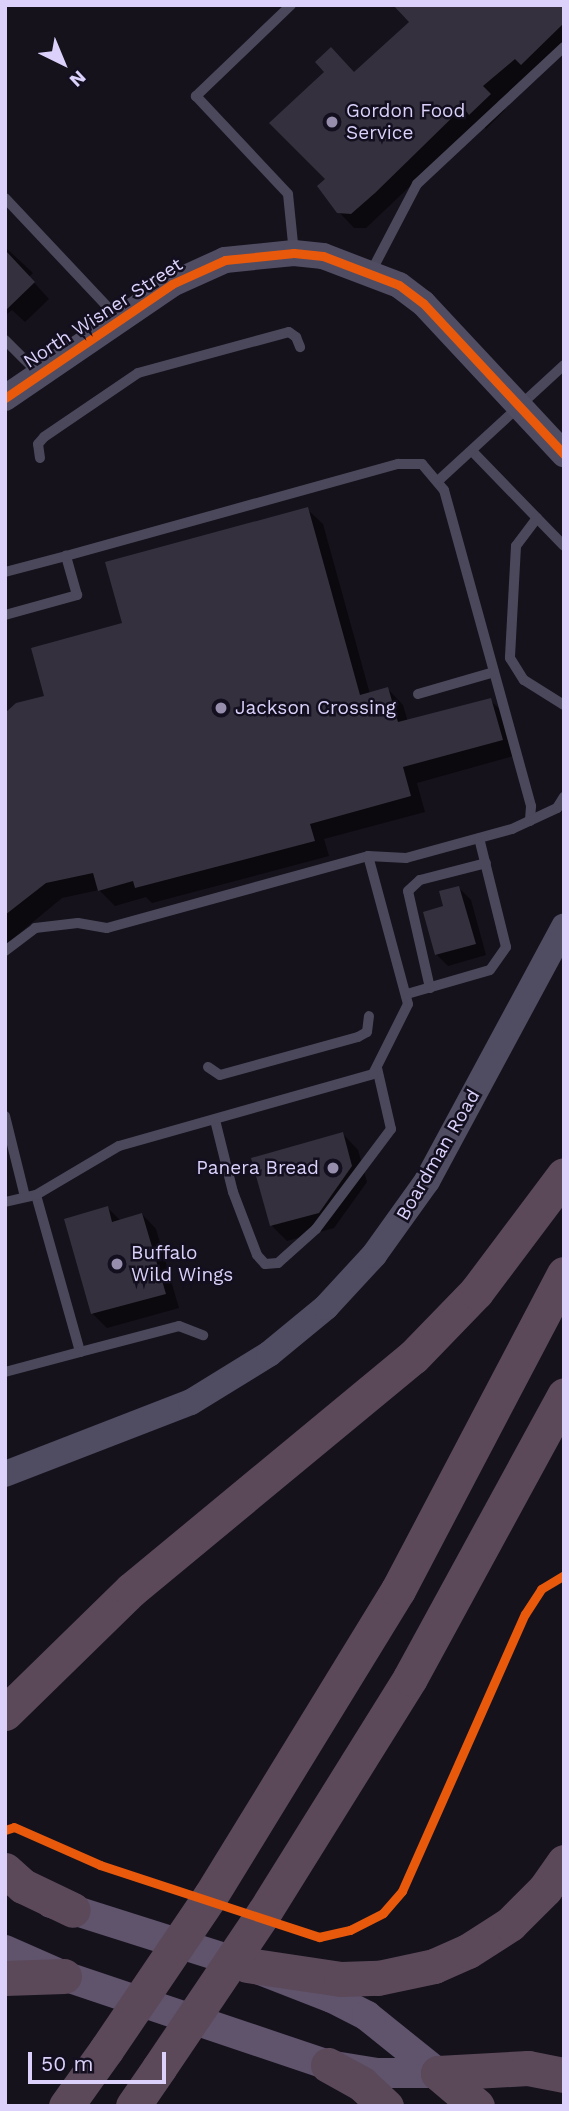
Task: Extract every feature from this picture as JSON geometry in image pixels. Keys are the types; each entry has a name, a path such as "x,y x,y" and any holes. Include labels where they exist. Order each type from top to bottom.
{"highway":[{"path":"5,1713 96,1622 414,1357 476,1292 564,1175"},
{"path":"66,2106 211,1895 302,1754 404,1579 564,1274"},
{"path":"133,2106 265,1910 402,1690 564,1395"},
{"path":"5,1734 37,1688 96,1622"},
{"path":"247,1965 341,1979 378,1978 434,1966 468,1951 510,1924 545,1889 564,1862"},
{"path":"5,1870 23,1886 72,1909"},
{"path":"5,1978 64,1976"},
{"path":"328,2065 362,2084 386,2106"},
{"path":"438,2073 528,2068 564,2075"},
{"path":"438,2073 477,2106"}],"main road":[{"name":"North Wisner Street","path":"5,398 120,320 200,270 246,255 294,253 323,256 371,272 399,285 423,303 564,454"},
{"name":"Boardman Road","path":"5,1474 191,1402 269,1354 326,1307 374,1255 427,1181 564,927"},
{"path":"5,1889 247,1965 356,2010 438,2073"},
{"path":"5,1950 64,1976 328,2065 377,2073 438,2073"}],"lane":[{"path":"291,5 196,96 288,194 294,253"},
{"path":"371,272 416,184 564,47"},
{"path":"5,198 120,320"},
{"path":"40,458 38,444 44,437 138,373 289,332 300,347"},
{"path":"5,340 39,375"},
{"path":"439,480 564,365"},
{"path":"472,451 564,546"},
{"path":"5,572 398,464 422,464 439,480 531,806 530,821"},
{"path":"537,518 516,546 510,658 524,680 564,705"},
{"path":"5,615 77,595 66,555"},
{"path":"418,694 494,673"},
{"path":"5,951 35,928 78,923 107,928 369,856 406,858 479,838 530,821 557,808 564,796"},
{"path":"407,994 490,970 506,947 479,838"},
{"path":"5,1202 31,1196 119,1146 361,1080 377,1069 407,1014 407,994 369,856"},
{"path":"430,988 408,891 420,880 485,863"},
{"path":"208,1067 220,1074 358,1037 367,1032 369,1016"},
{"path":"215,1120 233,1192 254,1247 260,1261 271,1265 316,1229 391,1129 392,1120 377,1069"},
{"path":"5,1116 80,1352"},
{"path":"5,1372 179,1326 204,1335"}],"building":[{"path":"393,5 564,5 564,23 521,65 515,59 483,86 491,94 469,115 463,107 351,214 337,213 317,186 325,179 269,123 324,72 315,62 331,47 354,72 409,22"},
{"path":"5,250 35,282 5,311"},
{"name":"Jackson Crossing","path":"308,507 360,695 388,687 398,722 491,698 503,740 403,767 411,796 310,824 315,841 135,888 133,881 98,891 93,873 46,883 5,915 5,713 16,703 44,696 31,648 122,623 105,562"},
{"path":"459,886 476,944 435,955 423,912 443,906 439,891"},
{"path":"343,1132 352,1166 319,1213 270,1226 251,1158"},
{"name":"Buffalo Wild Wings","path":"108,1206 112,1222 142,1213 166,1294 91,1314 64,1219"}],"cycle path":[{"path":"5,398 172,284 225,260 294,253 323,256 399,285 423,303 564,454"},
{"path":"5,1830 14,1827 100,1865 319,1937 350,1930 383,1913 402,1891 525,1614 541,1589 564,1575"}],"place":[{"name":"Gordon Food Service","path":"332,122"},
{"name":"Jackson Crossing","path":"221,708"},
{"name":"Panera Bread","path":"333,1168"},
{"name":"Buffalo Wild Wings","path":"117,1264"}]}
